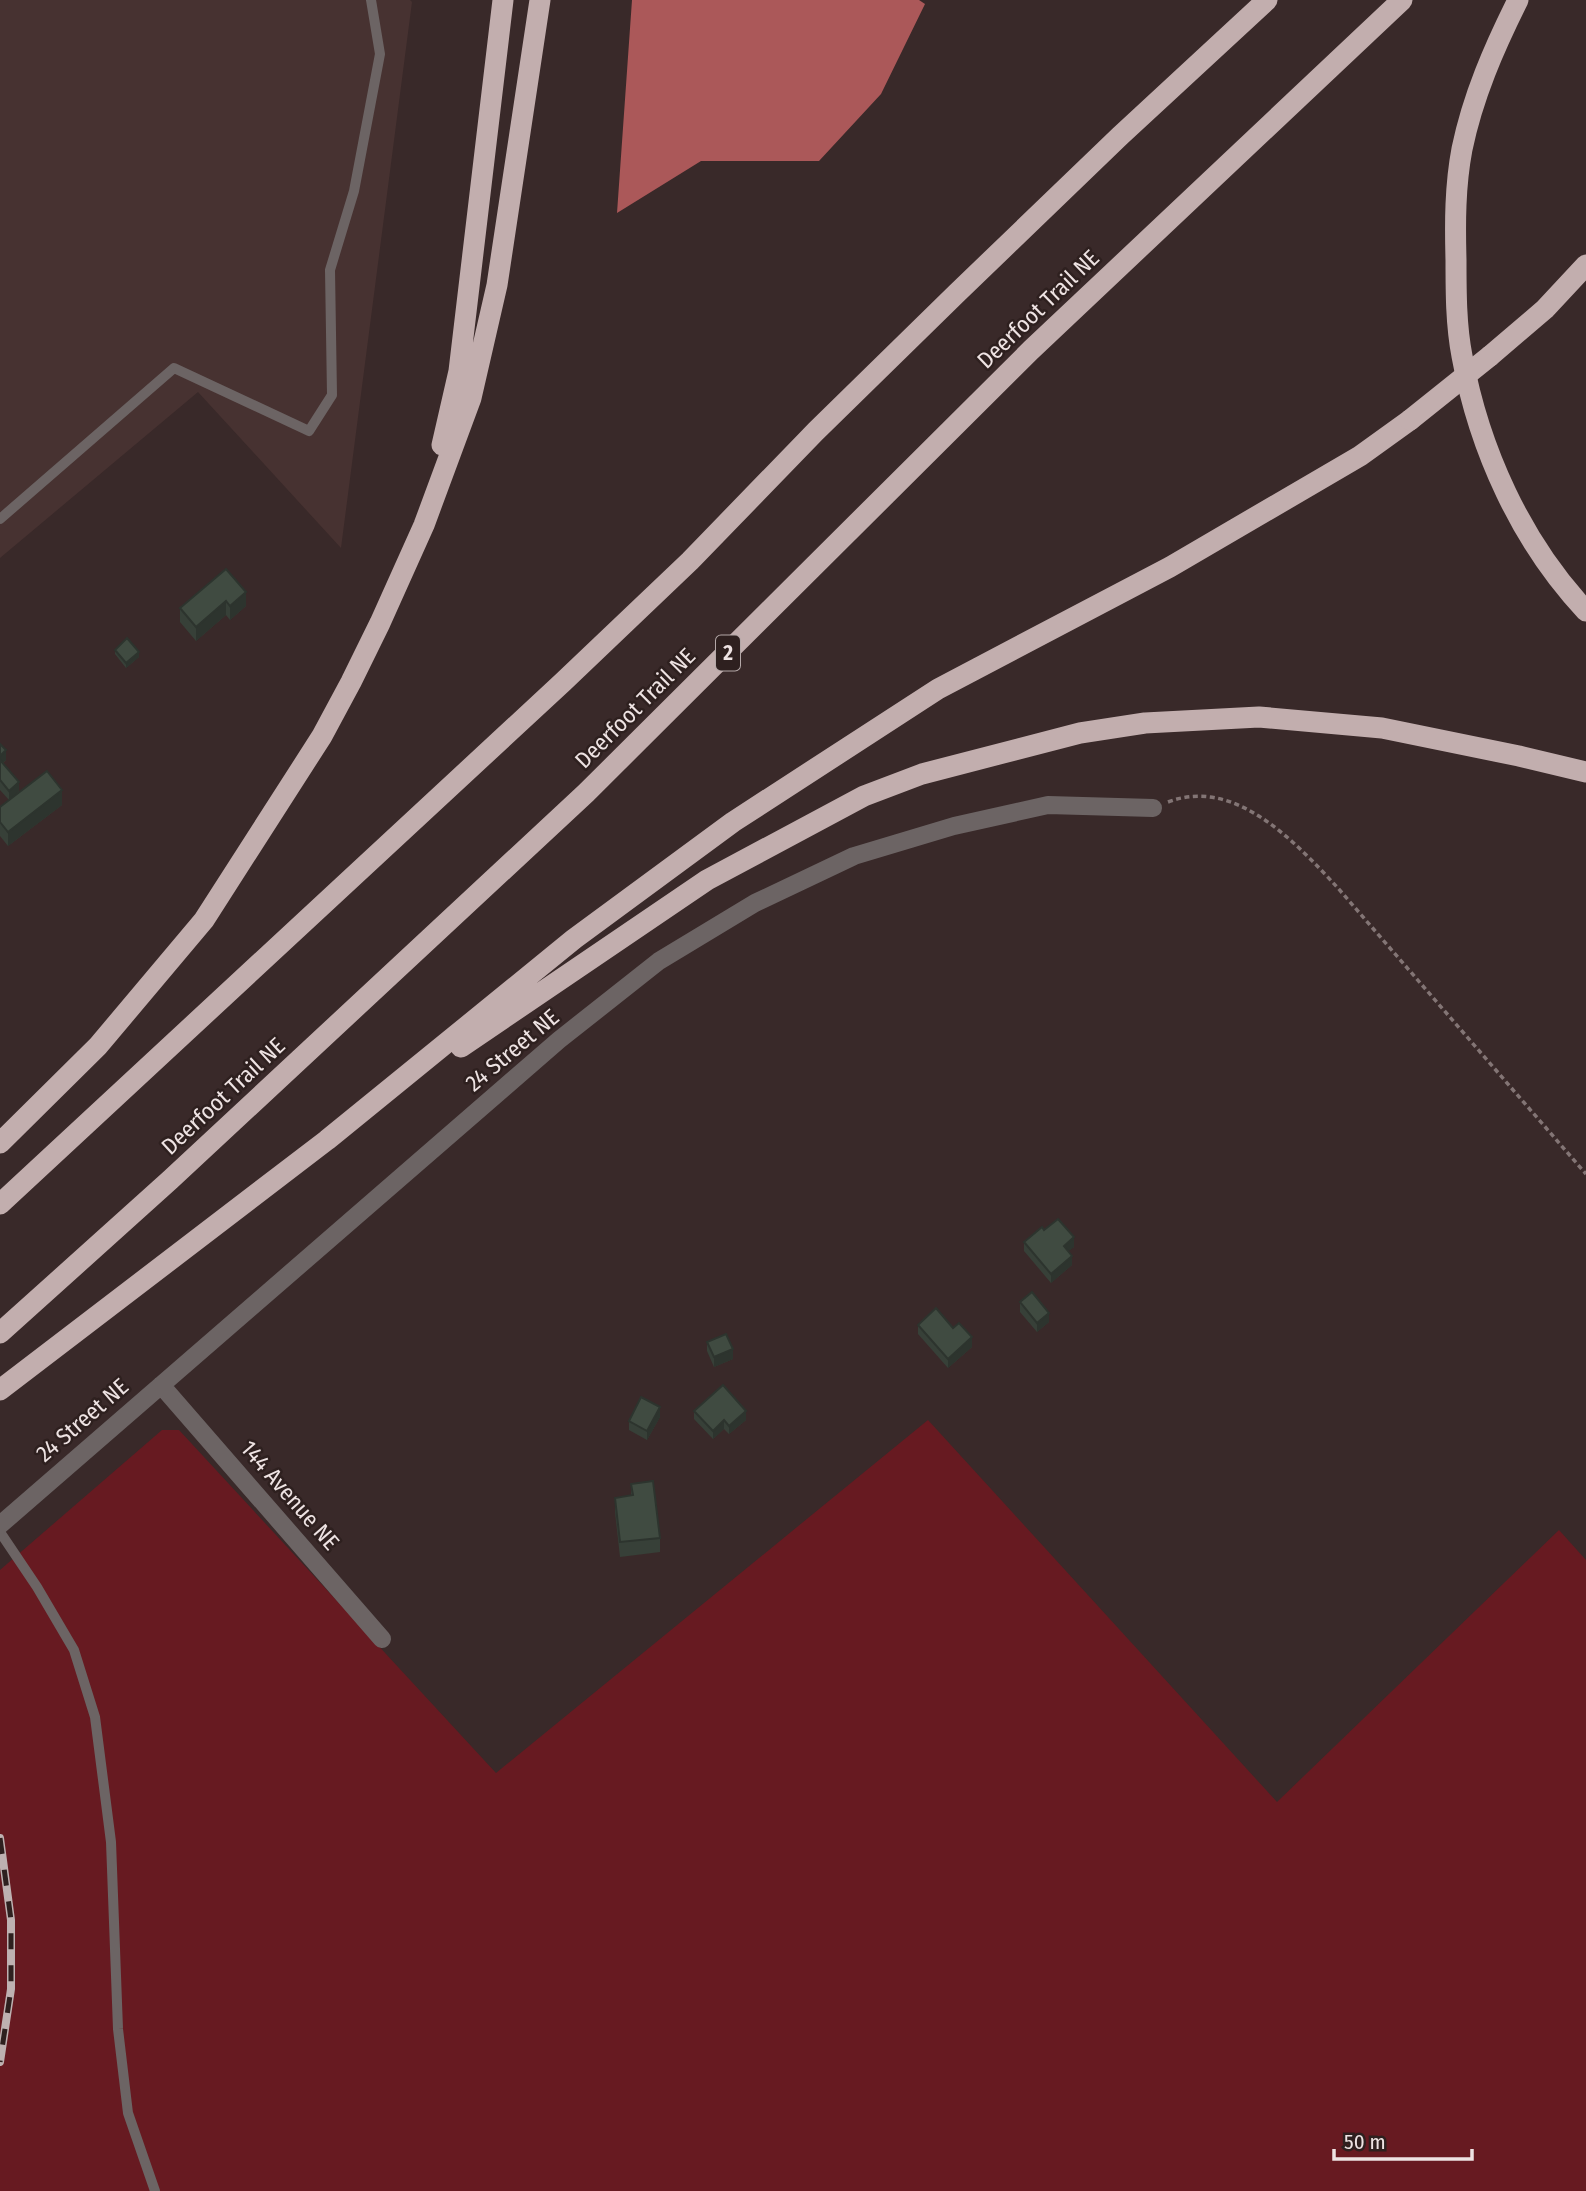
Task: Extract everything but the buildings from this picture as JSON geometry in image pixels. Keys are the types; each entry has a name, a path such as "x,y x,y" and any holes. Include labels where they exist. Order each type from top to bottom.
{"highway":[{"path":"424,525 458,371 503,0"},
{"path":"0,1143 98,1046 204,920 334,715 374,635 424,525 471,398 497,285 540,0"},
{"path":"0,1204 563,682 690,561 816,430 957,293 1120,136 1267,0"},
{"name":"Deerfoot Trail NE","path":"0,1334 267,1091 586,793 1031,350 1402,0"},
{"path":"1518,0 1490,55 1475,97 1458,178 1456,294 1461,355 1475,410 1509,498 1541,555 1564,587 1586,611"},
{"path":"0,1390 327,1140 574,939 733,822 938,689 1170,567 1360,456 1490,356 1545,309 1586,265"},
{"path":"327,1140 707,880 864,796 922,774 1080,733 1145,723 1259,717 1382,728 1586,772"}],"street":[{"name":"24 Street NE","path":"0,1525 559,1040 659,961 755,902 854,856 954,826 1048,805 1153,808"},
{"name":"144 Avenue NE","path":"161,1385 382,1639"}],"lane":[{"path":"0,519 174,368 309,431 332,395 330,270 354,191 380,54 371,0"},
{"path":"0,1532 37,1587 74,1650 95,1717 111,1842 117,2029 128,2113 155,2191"}],"path":[{"path":"1153,808 1178,798 1197,795 1222,800 1261,818 1296,844 1346,897 1586,1174"}],"shaded area":[{"path":"0,0 412,2 341,548 198,392 0,558"},
{"path":"632,0 919,0 925,4 881,94 819,161 701,161 617,213"},
{"path":"928,1420 1277,1802 1559,1530 1586,1560 1586,2191 0,2191 0,1570 162,1430 179,1430 496,1773"}],"railway":[{"path":"0,1838 11,1920 11,1989 0,2062"}]}
